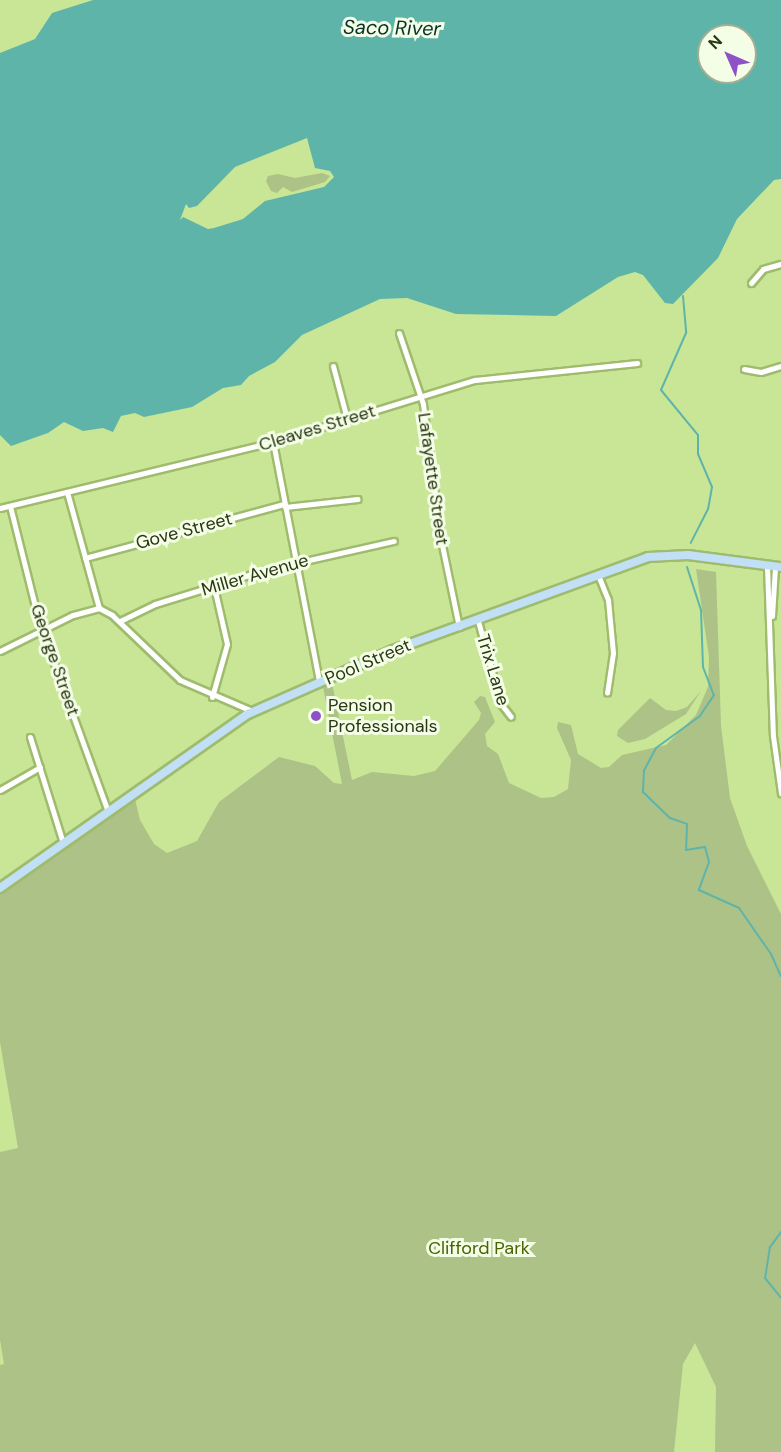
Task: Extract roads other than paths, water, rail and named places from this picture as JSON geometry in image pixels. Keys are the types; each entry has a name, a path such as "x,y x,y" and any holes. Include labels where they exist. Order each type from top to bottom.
{"main road":[{"name":"Pool Street","path":"0,888 252,711 319,682 628,562 663,555 774,567"}],"street":[{"path":"752,283 763,269 781,264"},
{"name":"Lafayette Street","path":"399,333 420,397 459,627"},
{"name":"Cleaves Street","path":"0,508 273,442 483,379 637,363"},
{"path":"333,366 346,419"},
{"path":"744,369 761,372 781,366"},
{"path":"273,442 319,682"},
{"path":"67,492 99,609 120,621 165,669 212,697 252,711"},
{"name":"Gove Street","path":"85,558 284,506 358,499"},
{"name":"George Street","path":"10,506 42,629 108,812"},
{"name":"Miller Avenue","path":"120,621 155,604 295,562 394,540"},
{"path":"774,567 771,621 772,736 781,793"},
{"path":"598,575 608,600 612,653 607,693"},
{"path":"212,697 227,644 214,587"},
{"path":"0,651 42,629 99,609"},
{"name":"Trix Lane","path":"478,621 500,699 511,717"},
{"path":"30,737 63,843"},
{"path":"0,790 40,767"}],"water":[{"name":"Saco River","path":"93,0 781,0 781,179 774,180 737,219 718,258 673,304 665,303 643,275 635,272 618,277 556,316 456,314 407,298 380,299 302,335 275,362 249,376 241,385 223,388 192,407 144,417 135,413 121,416 113,432 103,428 83,431 64,422 48,433 11,446 0,435 0,53 35,39 52,13","holes":["307,138 315,168 330,171 334,177 324,187 265,201 243,219 208,229 183,217 180,220 186,204 189,208 197,206 235,167"]}],"waterway":[{"path":"683,296 686,333 661,390 698,435 698,454 712,487 708,509 691,543"},
{"path":"687,567 701,610 703,667 714,695 700,716 656,748 644,771 643,792 670,818 687,824 686,850 705,847 709,862 699,890 739,908 771,954 781,976"},
{"path":"781,1232 770,1247 765,1278 781,1298"}],"place":[{"name":"Pension Professionals","path":"316,716"}],"park label":[{"name":"Clifford Park","path":"479,1248"}]}
